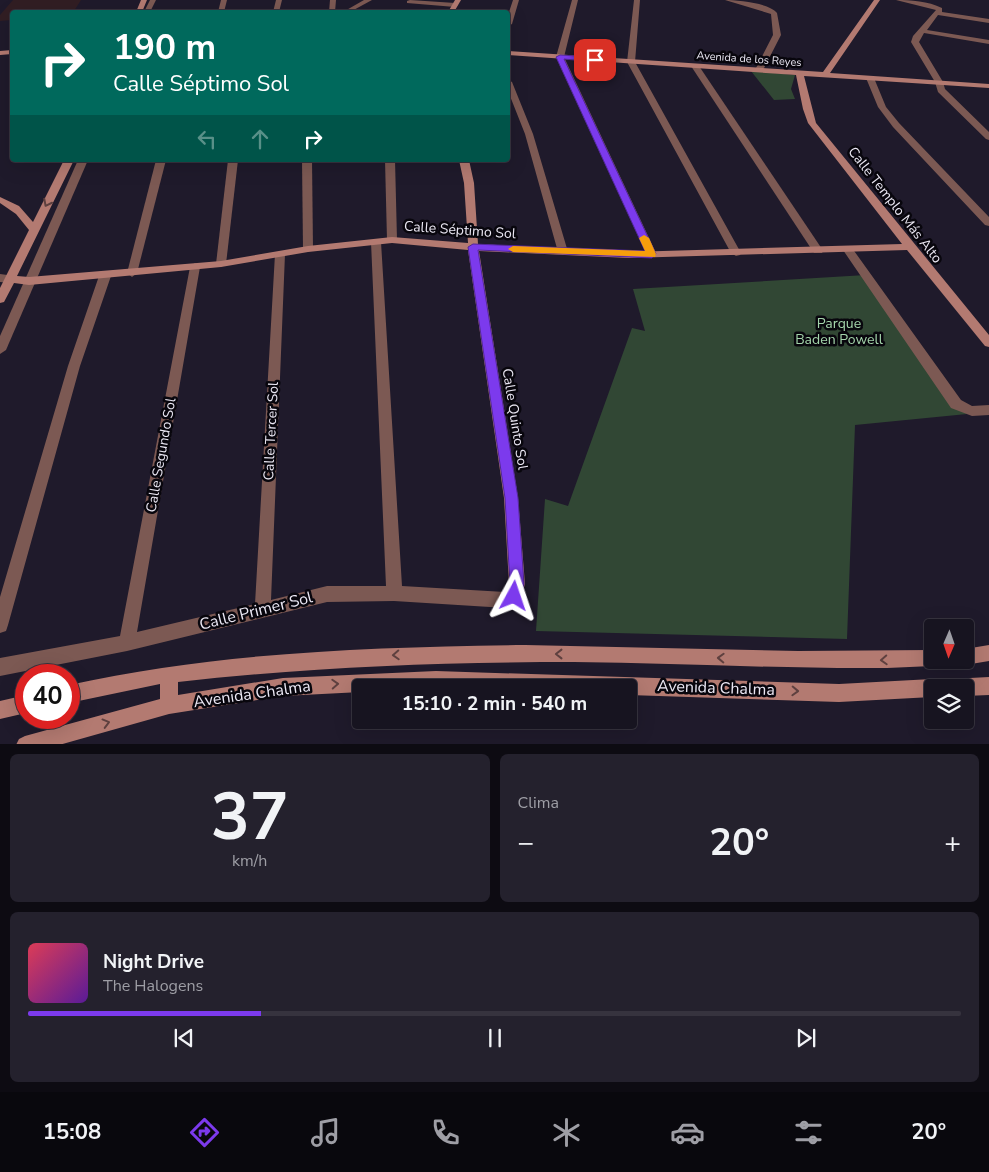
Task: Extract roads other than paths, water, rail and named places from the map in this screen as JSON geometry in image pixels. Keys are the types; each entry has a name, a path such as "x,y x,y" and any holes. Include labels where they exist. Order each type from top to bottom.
{"street":[{"path":"350,10 369,0"},
{"path":"510,18 516,0"},
{"path":"575,0 560,57 652,254"},
{"path":"637,0 631,62 736,253"},
{"path":"728,0 774,11 777,35 760,70"},
{"path":"826,76 877,0"},
{"path":"898,0 938,7 940,9 916,38 916,42 939,82 941,90 989,137"},
{"path":"409,2 456,3"},
{"path":"936,13 989,21"},
{"path":"922,31 989,42"},
{"name":"Avenida de los Reyes","path":"510,54 989,86"},
{"path":"695,66 818,251"},
{"name":"Calle Templo Más Alto","path":"800,74 807,109 812,123 910,248 989,343"},
{"path":"870,78 882,107 896,125 989,223"},
{"path":"510,87 529,134 563,252"},
{"path":"0,299 5,279 34,230 69,162"},
{"path":"0,350 82,162"},
{"path":"132,273 160,162"},
{"path":"221,264 233,162"},
{"path":"307,162 308,249"},
{"path":"390,162 392,240"},
{"name":"Calle Quinto Sol","path":"464,162 469,184 473,247 511,498 517,584 514,596"},
{"path":"0,200 16,208 25,216 34,230"},
{"name":"Calle Séptimo Sol","path":"5,279 29,281 105,276 221,264 308,249 392,240 563,252 652,254 910,248"},
{"path":"376,242 394,593"},
{"path":"848,250 956,404 964,410 974,412 989,410"},
{"name":"Calle Tercer Sol","path":"263,609 280,254"},
{"name":"Calle Segundo Sol","path":"127,643 194,267"},
{"path":"0,625 74,366 105,276"},
{"name":"Calle Primer Sol","path":"0,667 127,643 326,594 394,593 506,600 514,596"},
{"path":"974,656 989,653"},
{"name":"Avenida Chalma","path":"80,692 169,674 288,662 417,654 576,654 862,661 924,658"},
{"path":"169,674 170,705"},
{"name":"Avenida Chalma","path":"26,744 170,705 283,687 436,680 839,693 924,688"},
{"path":"974,687 989,686"},
{"path":"0,710 15,707"}],"park label":[{"name":"Parque Baden Powell","path":"839,332"}]}
